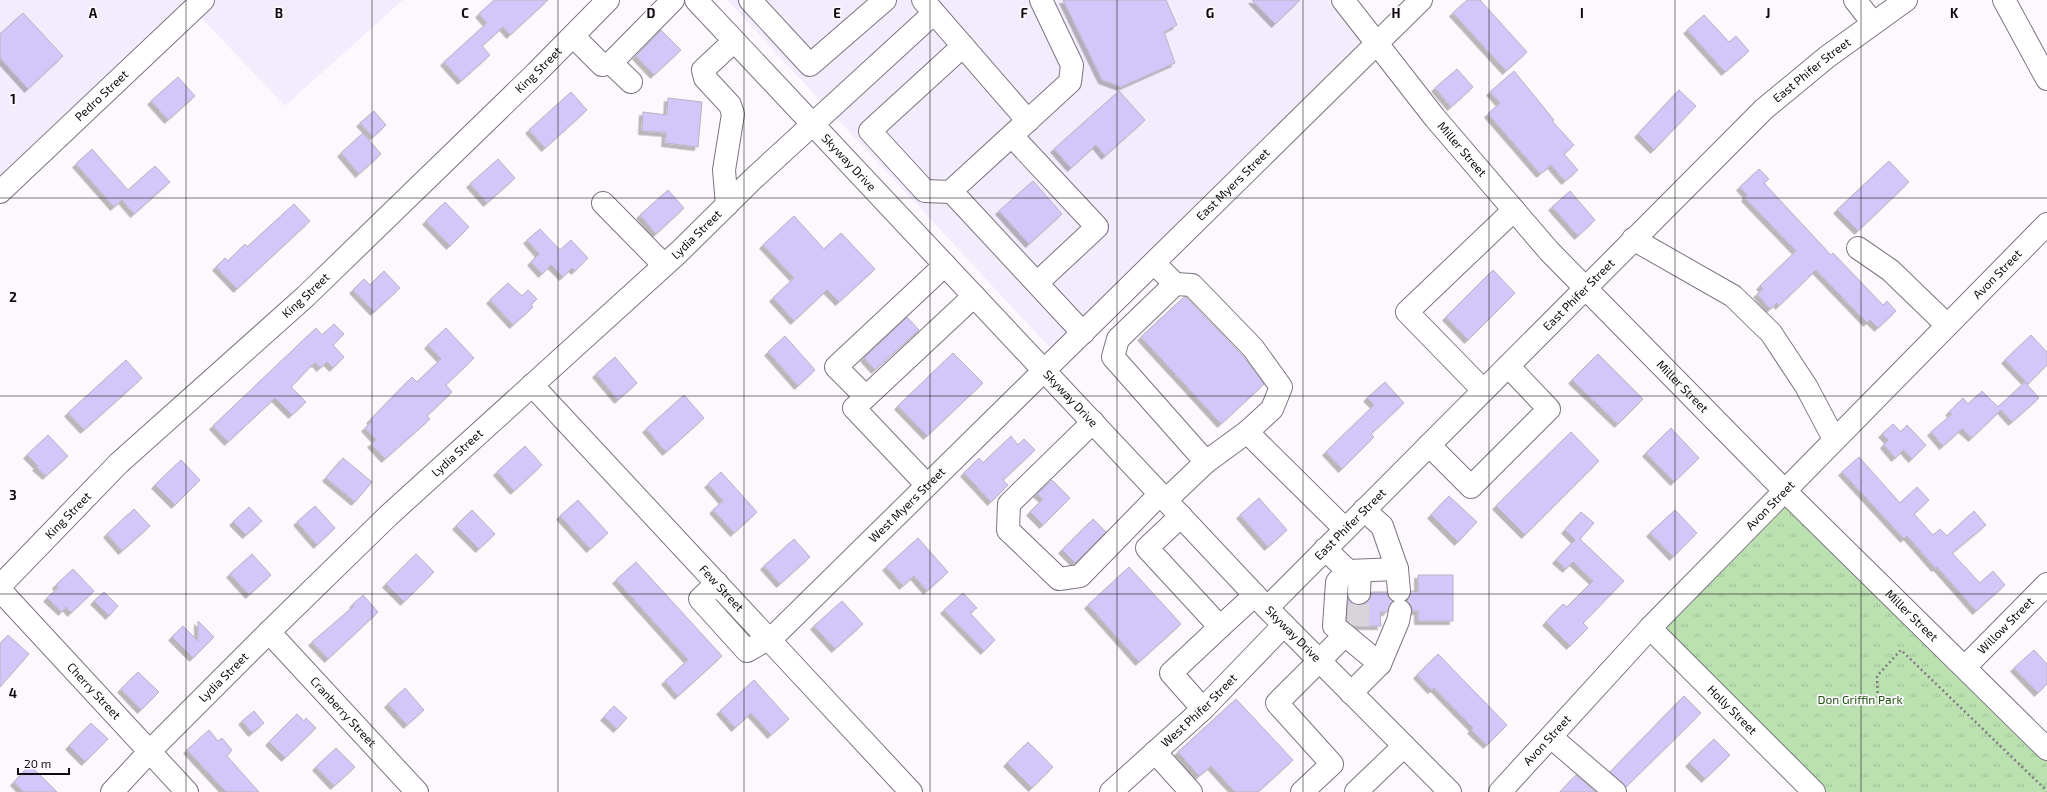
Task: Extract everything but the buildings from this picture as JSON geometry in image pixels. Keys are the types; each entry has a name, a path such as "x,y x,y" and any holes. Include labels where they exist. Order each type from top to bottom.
{"street":[{"name":"Pedro Street","path":"0,192 203,0"},
{"name":"King Street","path":"0,586 119,463 306,296 573,36 608,0"},
{"path":"573,36 602,65 611,63 672,0"},
{"name":"Skyway Drive","path":"696,0 1261,601 1450,792"},
{"path":"750,0 810,65 885,0"},
{"path":"951,192 1070,82 1072,65 1040,0"},
{"name":"Miller Street","path":"1343,0 1376,45 1435,118 1514,210 1585,288 1784,490 2047,749"},
{"name":"East Myers Street","path":"1045,370 1421,0"},
{"path":"1855,0 1872,23"},
{"name":"East Phifer Street","path":"1203,709 1171,673 1220,627 1261,601 1325,549 1764,109 1827,57 1872,23 1906,0"},
{"path":"2004,0 2047,79"},
{"path":"929,7 1028,121"},
{"name":"Lydia Street","path":"112,792 150,751 268,632 388,516 664,265 812,124 929,7"},
{"path":"727,204 724,170 733,114 730,105 705,78 703,70 734,41"},
{"path":"963,46 870,131 925,191 951,192 1083,333"},
{"path":"611,63 631,82"},
{"path":"1012,136 1097,227 1037,283"},
{"path":"603,203 664,265"},
{"path":"1483,390 1407,312 1514,210"},
{"name":"Avon Street","path":"1509,789 1551,737 1650,628 1947,324 2047,224"},
{"path":"1633,239 1733,296 1771,333 1806,386 1834,440"},
{"path":"1858,248 1890,270 1947,324"},
{"path":"1093,422 1009,504 1008,530 1059,579 1080,576 1163,497 1206,462 1247,432 1272,409 1280,387 1253,348 1192,285 1175,284 1154,263"},
{"path":"866,397 836,367 945,265"},
{"path":"1175,284 1118,339 1113,357 1206,462"},
{"path":"927,485 854,408 974,296"},
{"path":"1429,445 1471,487 1549,409 1508,366"},
{"name":"West Myers Street","path":"769,639 812,599 883,527 1045,370"},
{"name":"Few Street","path":"532,385 911,792"},
{"path":"1247,432 1345,529"},
{"path":"1351,693 1380,664 1398,621 1400,601 1397,569 1382,526 1364,510"},
{"path":"1181,516 1146,548 1220,627"},
{"path":"1325,549 1354,571 1359,593"},
{"path":"1380,664 1354,635 1334,626 1337,582 1354,571 1397,569"},
{"name":"Willow Street","path":"1965,667 2047,584"},
{"name":"Cherry Street","path":"0,590 187,792"},
{"name":"West Phifer Street","path":"1111,792 1203,709 1284,625"},
{"name":"Holly Street","path":"1650,628 1814,792"},
{"name":"Cranberry Street","path":"268,632 417,792"},
{"path":"1302,792 1332,764 1277,703 1320,662 1354,635"},
{"path":"1551,737 1616,792"},
{"path":"1356,792 1404,746"},
{"path":"1155,752 1191,792"}],"path":[{"path":"1878,703 1877,676 1901,650 2047,791"}],"shaded area":[{"path":"0,0 403,0 285,106 185,1 0,177"},
{"path":"727,0 1334,0 1364,45 1050,348"}],"green space":[{"name":"Don Griffin Park","path":"1784,497 2047,757 2047,792 1822,792 1658,627"}],"tunnel":[{"path":"1358,626 1359,593"}]}
